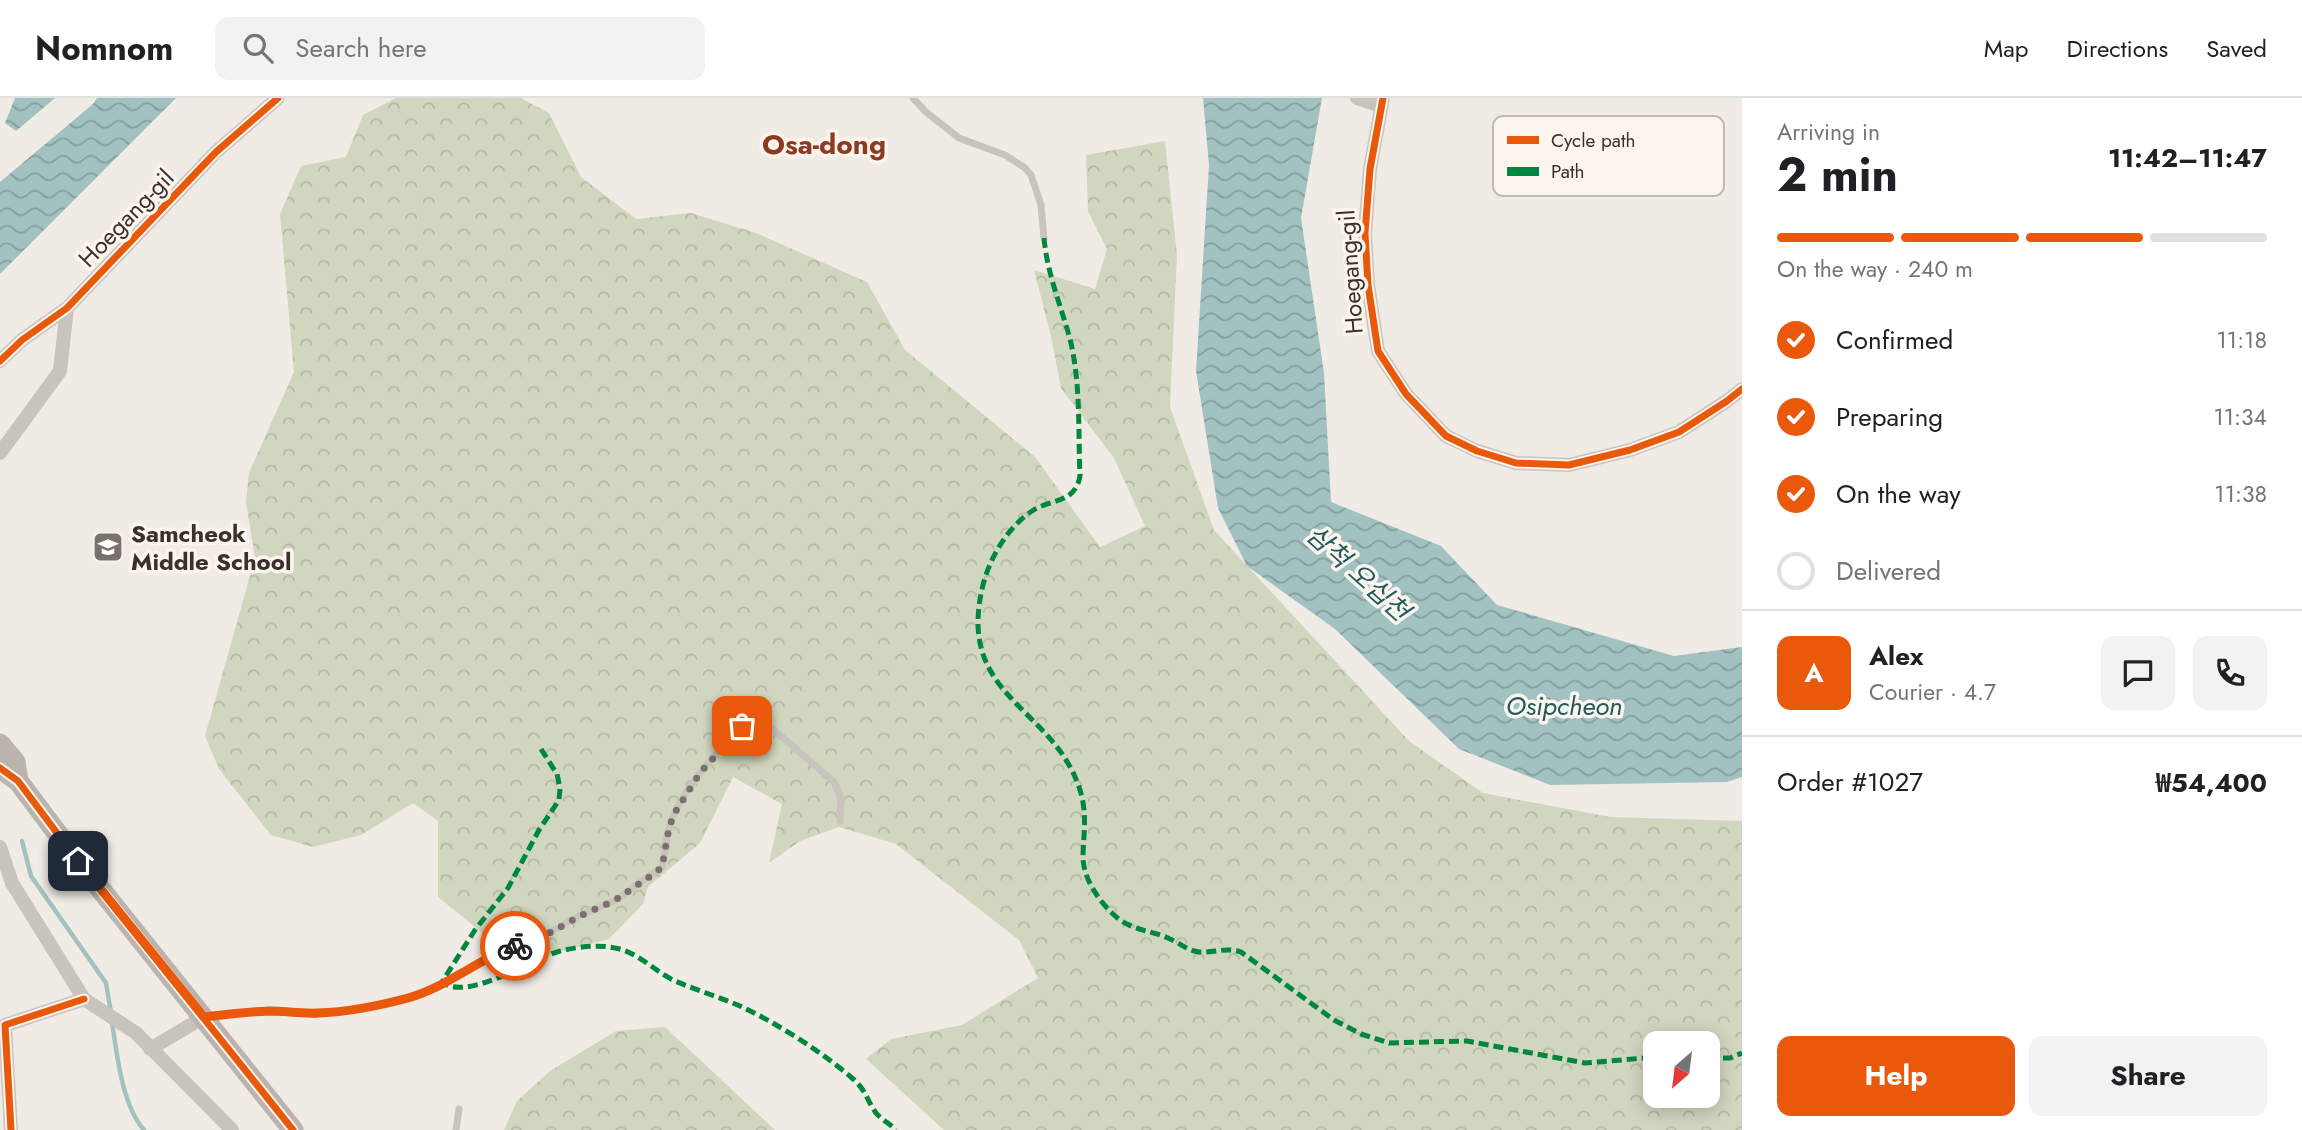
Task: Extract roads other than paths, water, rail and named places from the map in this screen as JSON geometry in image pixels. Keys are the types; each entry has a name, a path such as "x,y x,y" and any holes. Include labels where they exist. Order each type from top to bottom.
{"street":[{"name":"Hoegang-gil","path":"0,361 22,340 67,308 216,152 278,98"},
{"path":"1357,98 1382,102"},
{"name":"Hoegang-gil","path":"1382,102 1370,169 1365,233 1368,285 1378,351 1406,394 1446,436 1516,463 1569,465 1630,450 1679,432 1742,389"},
{"path":"0,453 60,371 67,308"},
{"path":"0,744 15,762 18,781"},
{"path":"0,768 18,781 78,861 293,1130"},
{"path":"0,848 12,883 84,999 136,1033 232,1130"},
{"path":"11,1130 5,1025 84,999"},
{"path":"150,1049 204,1017"}],"lane":[{"path":"914,98 959,138 1005,155 1025,168 1031,175 1041,205 1044,239"},
{"path":"204,1017 271,1011 315,1014 362,1009 411,997 444,984 492,955 542,937 614,901 662,867 674,814 705,767 752,717 760,718 834,782 841,798 840,821"},
{"path":"456,1130 459,1109"}],"water":[{"path":"15,98 55,98 16,131 5,123"},
{"path":"97,98 176,98 0,274 0,182"},
{"name":"Osipcheon","path":"1203,98 1322,98 1301,218 1324,373 1331,502 1441,546 1497,605 1674,656 1742,647 1742,777 1727,782 1550,785 1459,749 1335,629 1247,566 1218,508 1196,371 1209,165"}],"waterway":[{"path":"22,841 31,876 106,983 111,1013"},
{"path":"112,1022 126,1094 130,1107 144,1130"}],"place":[{"name":"Samcheok Middle School","path":"108,547"}],"district":[{"name":"Osa-dong","path":"824,144"}],"water label":[{"name":"삼척 오십천","path":"1358,573"}]}
